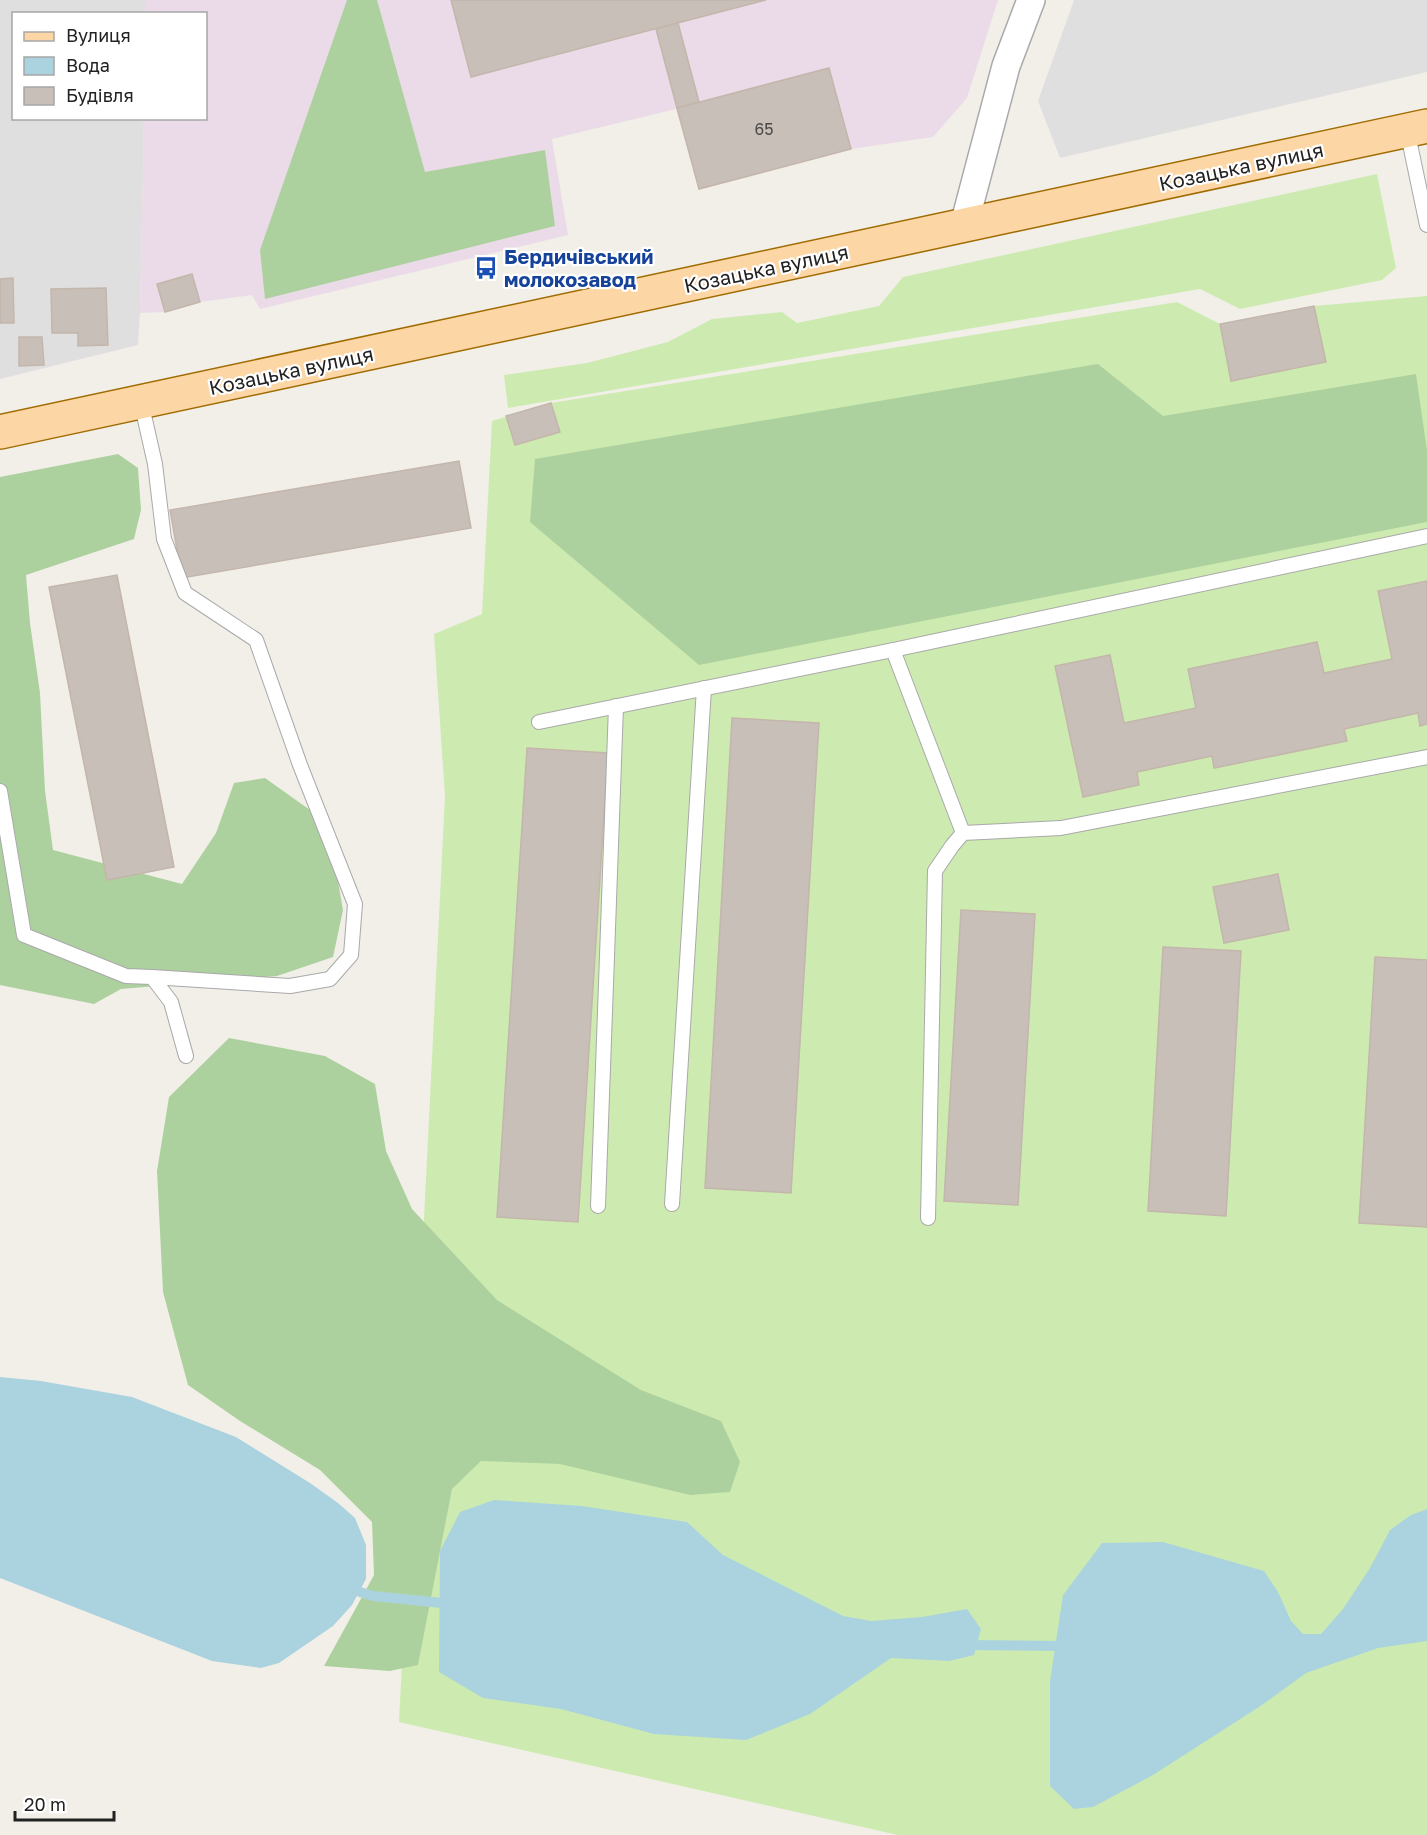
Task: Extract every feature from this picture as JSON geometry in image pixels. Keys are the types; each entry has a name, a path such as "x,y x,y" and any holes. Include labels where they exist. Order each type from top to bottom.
{"main road":[{"name":"Козацька вулиця","path":"0,432 1417,128"}],"street":[{"path":"964,225 1006,66 1031,0"}],"lane":[{"path":"1417,128 1427,225"},
{"path":"0,791 24,935 126,976 290,986 330,979 351,955 355,904 300,765 256,640 185,593 164,539 155,464 141,402"},
{"path":"539,722 1427,537"},
{"path":"892,650 963,833"},
{"path":"672,1204 704,688"},
{"path":"598,1206 616,706"},
{"path":"928,1218 935,871 963,833 1061,828 1427,757"},
{"path":"152,976 171,1002 186,1056"}],"shaded area":[{"path":"0,0 146,0 146,12 12,12 12,120 144,120 140,313 138,345 0,379"},
{"path":"146,0 998,0 967,98 933,137 851,149 699,189 676,109 552,139 568,235 260,309 252,295 200,302 165,312 140,313 144,120 207,120 207,12 146,12"},
{"path":"1074,0 1427,0 1427,72 1060,158 1038,101"}],"green space":[{"path":"347,0 377,0 425,172 545,150 555,226 265,299 260,250"},
{"path":"1377,174 1396,268 1382,280 1240,309 1200,289 508,408 504,375 587,363 668,342 712,319 782,312 797,323 879,306 903,277"},
{"path":"1427,296 1427,1835 898,1835 399,1722 445,796 434,634 482,614 492,421 551,403 1177,302 1220,324 1314,306"},
{"path":"1098,364 1163,416 1416,374 1427,451 1427,522 699,665 530,522 535,459"},
{"path":"118,454 138,468 141,510 134,539 26,575 40,693 45,791 53,850 182,884 216,833 234,783 265,778 317,815 333,853 343,910 333,957 277,976 121,989 94,1004 0,985 0,477"},
{"path":"229,1038 325,1056 375,1084 386,1151 412,1209 497,1300 641,1390 721,1421 740,1462 730,1492 690,1495 560,1464 481,1461 452,1489 418,1665 390,1671 324,1666 374,1575 372,1522 320,1470 240,1421 188,1385 163,1292 157,1171 169,1097"}],"water":[{"path":"0,1377 41,1381 132,1397 236,1437 310,1483 355,1518 366,1545 366,1579 352,1605 333,1626 279,1663 261,1668 212,1661 0,1578"},
{"path":"494,1500 582,1506 687,1522 723,1555 843,1616 871,1621 922,1617 967,1609 981,1629 974,1655 949,1661 891,1658 810,1714 746,1740 654,1734 561,1709 483,1698 439,1672 440,1551 460,1512"},
{"path":"1427,1509 1427,1641 1378,1648 1306,1673 1262,1705 1153,1775 1093,1807 1074,1809 1050,1786 1050,1681 1063,1595 1102,1543 1163,1542 1264,1571 1278,1592 1291,1621 1303,1634 1321,1634 1343,1609 1370,1568 1390,1530 1411,1515"}],"building":[{"path":"451,0 766,0 471,77"},
{"path":"678,23 699,102 677,108 656,29"},
{"path":"829,68 851,149 699,189 677,108"},
{"path":"192,274 200,302 165,312 157,284"},
{"path":"13,278 14,323 0,323 0,279"},
{"path":"106,288 108,345 78,346 78,333 52,333 51,289"},
{"path":"1314,306 1326,362 1231,381 1220,324"},
{"path":"19,337 42,337 44,365 19,366"},
{"path":"551,403 560,432 515,445 506,416"},
{"path":"459,461 471,528 182,578 170,510"},
{"path":"117,575 174,867 107,880 49,587"},
{"path":"1427,581 1427,724 1420,726 1418,713 1344,729 1347,741 1214,768 1212,756 1137,772 1139,785 1083,797 1055,666 1110,655 1124,723 1196,708 1188,669 1317,642 1324,673 1392,659 1378,591"},
{"path":"732,718 819,723 791,1193 705,1188"},
{"path":"527,748 608,753 578,1222 497,1217"},
{"path":"1278,874 1289,930 1224,943 1213,887"},
{"path":"961,910 1035,914 1018,1205 944,1201"},
{"path":"1163,947 1241,951 1226,1216 1148,1211"},
{"path":"1375,957 1427,960 1427,1227 1359,1223"}],"waterway":[{"path":"347,1588 373,1596 452,1604"},
{"path":"964,1645 1068,1646"}],"place":[{"name":"Бердичівський молокозавод","path":"486,268"}]}
